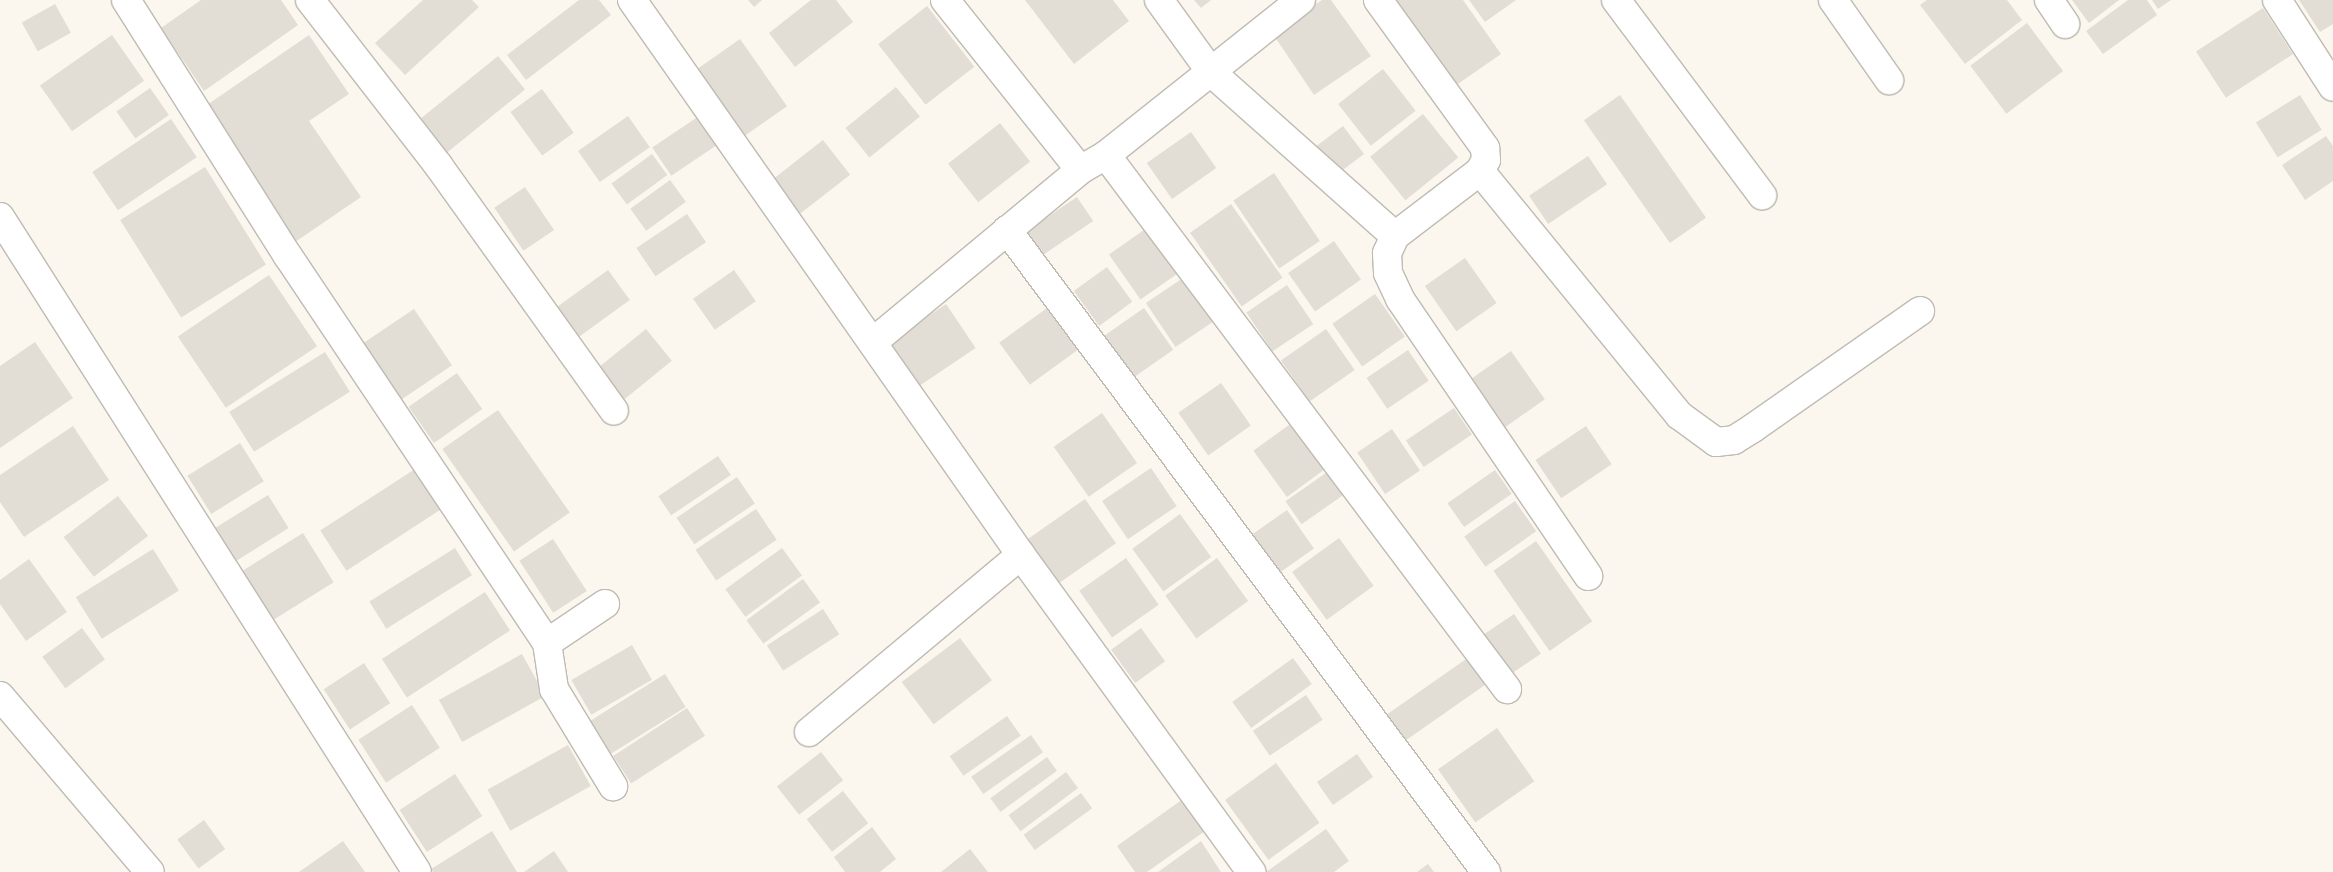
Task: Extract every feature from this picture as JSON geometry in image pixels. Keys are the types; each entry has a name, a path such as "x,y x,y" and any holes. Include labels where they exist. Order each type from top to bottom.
{"street":[{"path":"126,0 288,256 547,643 554,689 613,786"},
{"path":"310,0 438,165 614,411"},
{"path":"632,0 1021,555 1251,872"},
{"path":"945,0 1080,170"},
{"path":"1159,0 1211,72 1395,236"},
{"path":"873,342 1080,170 1106,155 1301,0"},
{"path":"1378,0 1485,148 1480,171 1395,236 1387,263 1400,299 1588,576"},
{"path":"1616,0 1762,195"},
{"path":"1832,0 1889,80"},
{"path":"2049,0 2065,24"},
{"path":"2277,0 2324,52 2333,87"},
{"path":"1106,155 1507,689"},
{"path":"1480,171 1679,415 1716,442 1734,440 1753,428 1920,311"},
{"path":"0,217 417,872"},
{"path":"1007,230 1486,872"},
{"path":"809,732 1021,555"},
{"path":"547,643 605,604"},
{"path":"0,696 150,872"}],"building":[{"path":"201,0 281,0 298,25 204,91 161,28"},
{"path":"423,0 472,0 479,7 405,75 375,43"},
{"path":"579,0 599,0 611,15 526,80 507,55"},
{"path":"748,0 762,0 754,7"},
{"path":"811,0 836,0 853,22 795,67 769,33"},
{"path":"1025,0 1113,0 1129,21 1074,64"},
{"path":"1194,0 1211,0 1201,8"},
{"path":"1322,0 1331,0 1371,56 1314,95 1273,34"},
{"path":"1392,0 1463,0 1501,54 1455,86"},
{"path":"1469,0 1516,0 1485,22"},
{"path":"1927,0 2007,0 2022,20 1965,64 1920,5"},
{"path":"2072,0 2119,0 2089,23"},
{"path":"2128,0 2147,0 2157,15 2103,54 2086,31"},
{"path":"2152,0 2171,0 2158,9"},
{"path":"2299,0 2333,0 2333,24 2320,32"},
{"path":"55,4 71,33 38,51 22,22"},
{"path":"927,6 974,67 926,105 878,44"},
{"path":"2263,8 2293,54 2226,98 2196,52"},
{"path":"2027,23 2063,71 2006,114 1970,66"},
{"path":"112,35 144,81 72,131 40,85"},
{"path":"309,35 349,94 309,121 361,197 295,242 204,107"},
{"path":"740,39 787,106 737,141 690,74"},
{"path":"498,56 525,89 442,157 415,123"},
{"path":"1383,69 1416,111 1371,146 1338,104"},
{"path":"896,87 920,117 869,157 845,128"},
{"path":"150,88 169,115 135,139 116,112"},
{"path":"542,89 574,133 542,156 510,112"},
{"path":"1620,95 1706,218 1670,243 1584,120"},
{"path":"2300,95 2322,130 2278,157 2256,123"},
{"path":"702,114 721,142 671,176 652,148"},
{"path":"1423,114 1458,158 1405,200 1370,157"},
{"path":"628,116 650,147 600,182 578,151"},
{"path":"171,119 197,157 118,210 92,172"},
{"path":"1000,123 1030,162 978,202 948,164"},
{"path":"1343,126 1364,154 1335,176 1314,148"},
{"path":"1191,132 1216,168 1172,199 1147,163"},
{"path":"2326,136 2333,146 2333,181 2305,200 2282,165"},
{"path":"823,140 850,175 798,215 771,181"},
{"path":"652,154 667,175 627,204 612,183"},
{"path":"1588,156 1607,184 1548,224 1529,196"},
{"path":"205,167 266,265 181,318 120,220"},
{"path":"1274,173 1320,241 1279,268 1233,200"},
{"path":"670,180 686,202 646,231 630,209"},
{"path":"525,187 554,230 523,251 494,208"},
{"path":"1077,197 1093,221 1040,257 1024,233"},
{"path":"1231,204 1283,278 1242,306 1190,233"},
{"path":"687,214 706,242 655,276 636,248"},
{"path":"1154,223 1186,268 1140,300 1109,255"},
{"path":"1334,241 1361,280 1315,312 1288,273"},
{"path":"1465,258 1497,303 1456,331 1425,286"},
{"path":"1107,267 1132,302 1099,326 1074,291"},
{"path":"608,270 630,300 578,338 556,308"},
{"path":"734,270 756,301 715,330 693,299"},
{"path":"1189,274 1219,318 1176,347 1146,303"},
{"path":"269,275 317,346 226,408 178,337"},
{"path":"1287,285 1313,324 1273,351 1246,312"},
{"path":"1375,294 1405,337 1362,366 1332,324"},
{"path":"946,304 976,348 914,389 885,345"},
{"path":"1047,308 1078,350 1030,385 999,343"},
{"path":"1144,308 1173,350 1125,384 1096,342"},
{"path":"414,309 452,365 401,399 363,343"},
{"path":"646,329 672,361 622,401 596,369"},
{"path":"1326,329 1355,370 1310,402 1281,361"},
{"path":"35,342 73,398 0,448 0,366"},
{"path":"1408,350 1429,381 1387,409 1367,378"},
{"path":"1511,351 1545,399 1499,431 1465,383"},
{"path":"325,352 350,392 254,452 229,412"},
{"path":"457,373 482,409 434,443 409,407"},
{"path":"1221,383 1251,426 1208,455 1178,413"},
{"path":"1454,408 1472,435 1424,467 1406,440"},
{"path":"498,410 570,512 514,551 442,449"},
{"path":"1102,413 1137,463 1089,497 1054,447"},
{"path":"1293,422 1327,468 1287,497 1253,451"},
{"path":"73,426 109,480 24,537 0,502 0,475"},
{"path":"1586,426 1612,464 1561,498 1535,460"},
{"path":"1392,429 1420,470 1385,494 1357,452"},
{"path":"240,443 264,481 211,514 187,476"},
{"path":"718,456 731,475 671,515 658,496"},
{"path":"1151,468 1177,506 1128,539 1102,501"},
{"path":"1333,468 1349,491 1302,524 1285,501"},
{"path":"415,469 441,509 346,571 320,531"},
{"path":"1495,470 1512,494 1464,527 1447,503"},
{"path":"737,477 755,504 694,544 676,518"},
{"path":"268,495 289,528 230,565 209,532"},
{"path":"118,496 148,536 94,577 64,537"},
{"path":"1085,499 1116,543 1058,584 1027,540"},
{"path":"1515,501 1536,531 1485,567 1464,537"},
{"path":"756,509 777,540 716,580 695,550"},
{"path":"1287,510 1314,549 1275,575 1248,537"},
{"path":"1180,514 1211,557 1163,592 1132,549"},
{"path":"303,533 334,582 266,625 235,575"},
{"path":"1339,538 1374,586 1327,620 1292,572"},
{"path":"553,539 587,591 553,613 519,561"},
{"path":"1536,541 1592,621 1550,651 1493,571"},
{"path":"455,548 472,575 386,629 369,602"},
{"path":"782,548 802,576 745,617 725,589"},
{"path":"153,549 179,591 102,639 76,597"},
{"path":"1126,558 1159,605 1112,637 1079,591"},
{"path":"1217,558 1248,601 1196,638 1165,596"},
{"path":"29,559 67,612 26,641 0,604 0,580"},
{"path":"803,579 820,602 763,644 746,620"},
{"path":"485,592 510,631 407,698 382,659"},
{"path":"823,609 839,634 783,671 767,645"},
{"path":"1514,614 1541,654 1506,677 1479,637"},
{"path":"82,628 105,660 65,688 42,657"},
{"path":"1141,628 1165,661 1135,683 1111,650"},
{"path":"960,638 992,680 934,724 902,682"},
{"path":"632,645 652,680 591,715 571,680"},
{"path":"522,654 545,696 462,742 439,700"},
{"path":"1469,657 1487,683 1401,743 1383,717"},
{"path":"1293,658 1312,684 1251,728 1232,702"},
{"path":"364,663 390,703 350,729 324,689"},
{"path":"665,674 686,707 610,754 590,721"},
{"path":"1306,695 1323,720 1270,756 1253,731"},
{"path":"412,705 440,748 386,783 358,740"},
{"path":"687,708 705,736 631,784 613,756"},
{"path":"1007,716 1021,736 963,776 950,756"},
{"path":"1497,728 1534,781 1475,823 1438,769"},
{"path":"1031,735 1043,752 983,794 971,777"},
{"path":"568,745 591,786 510,831 488,790"},
{"path":"821,752 843,780 799,815 777,786"},
{"path":"1357,754 1373,777 1333,805 1317,782"},
{"path":"1047,757 1057,771 1000,812 990,798"},
{"path":"1276,763 1319,823 1269,860 1225,800"},
{"path":"1066,772 1078,788 1021,831 1008,815"},
{"path":"455,774 482,816 427,852 400,810"},
{"path":"843,791 868,823 832,852 807,819"},
{"path":"1081,793 1092,808 1035,850 1024,835"},
{"path":"1183,799 1205,831 1147,872 1135,872 1117,846"},
{"path":"204,820 225,849 198,869 177,839"},
{"path":"872,827 896,859 880,872 845,872 834,857"},
{"path":"1326,829 1349,861 1334,872 1266,872"},
{"path":"492,831 517,872 433,872 431,869"},
{"path":"343,841 365,872 299,872"},
{"path":"1201,841 1221,872 1158,872"},
{"path":"970,849 988,872 941,872"},
{"path":"554,851 568,872 524,872"},
{"path":"1428,864 1434,872 1417,872"}]}
